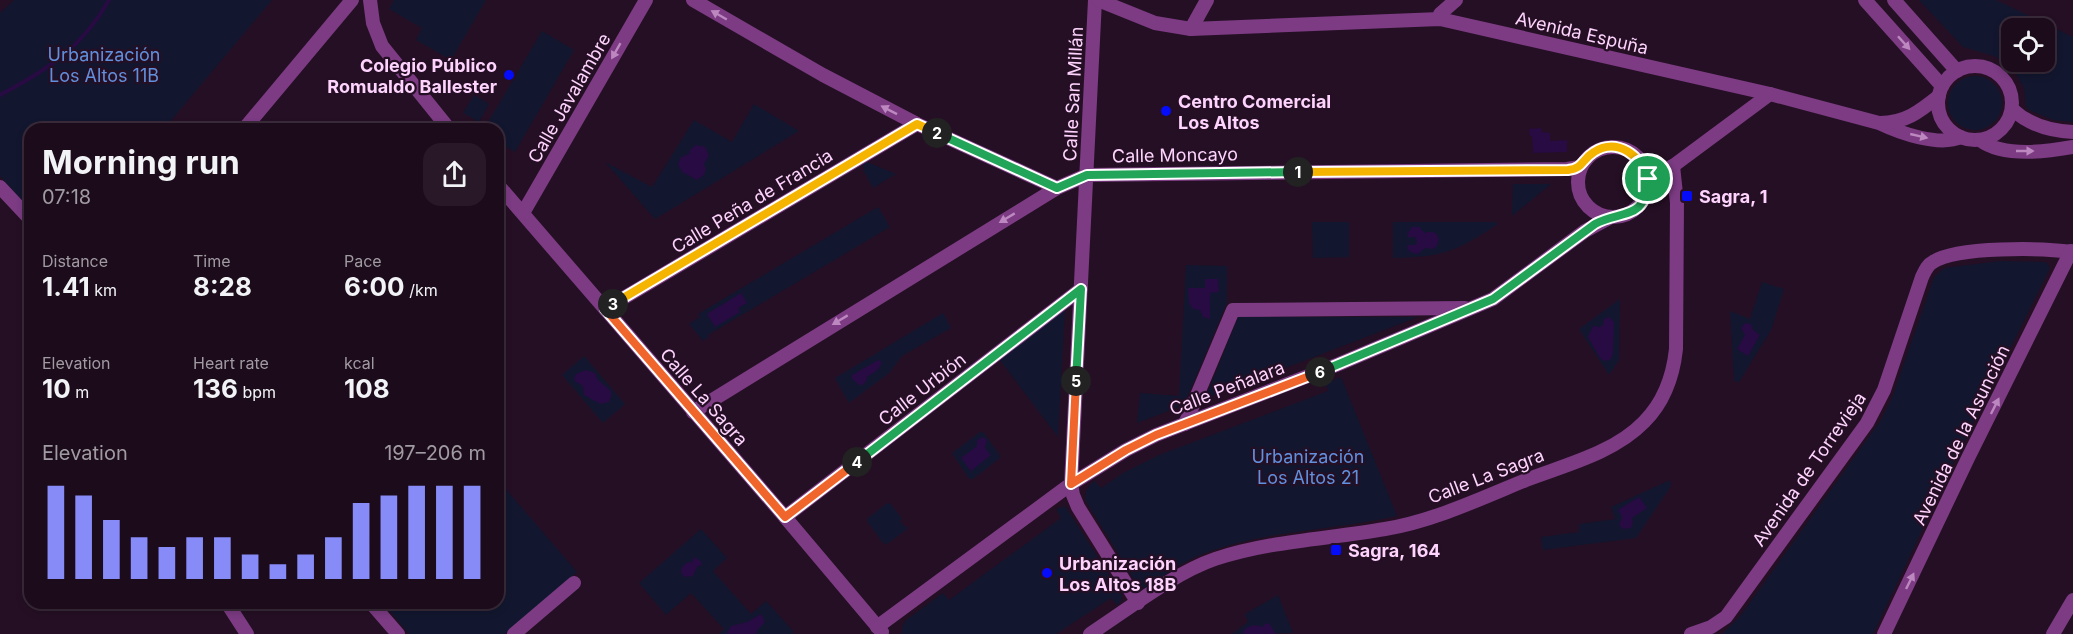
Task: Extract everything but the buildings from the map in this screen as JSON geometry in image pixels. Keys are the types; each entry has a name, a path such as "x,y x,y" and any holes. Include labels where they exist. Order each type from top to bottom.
{"street":[{"path":"249,123 352,0"},
{"path":"370,0 371,15 382,46 444,123"},
{"name":"Calle Javalambre","path":"523,213 646,0"},
{"path":"693,0 822,75 917,124 1057,188"},
{"name":"Avenida Espuña","path":"1096,0 1155,23 1191,29 1440,19 1770,94 1879,123 1894,131 1945,142 1961,137"},
{"name":"Calle San Millán","path":"1096,0 1071,484 1078,507 1138,603"},
{"path":"1191,29 1207,0"},
{"path":"1440,19 1440,14 1456,0"},
{"path":"1865,0 1940,91"},
{"path":"1894,0 1957,71"},
{"path":"342,12 353,8 363,9 371,15"},
{"path":"1973,66 1989,69 2008,85 2012,109 2004,126 1989,138 1980,140 1961,137 1952,132 1940,116 1940,91 1948,78 1957,71 1973,66"},
{"name":"Avenida Espuña","path":"1879,123 1892,123 1910,118 1940,91"},
{"path":"1648,179 1673,166 1770,94"},
{"path":"2012,109 2019,116 2038,126 2050,130 2073,132"},
{"name":"Calle Peña de Francia","path":"605,309 917,124"},
{"path":"1980,140 2001,150 2040,151 2073,147"},
{"path":"1618,147 1633,155 1639,160 1648,179 1646,195 1637,208 1624,216 1608,218 1595,212 1584,201 1577,186 1580,167 1594,151 1602,148 1618,147"},
{"name":"Calle La Sagra","path":"1090,634 1195,567 1215,559 1268,547 1387,529 1419,521 1592,454 1631,433 1653,412 1663,396 1674,365 1677,203 1673,166"},
{"name":"Calle Moncayo","path":"693,412 1057,188 1087,175 1568,170 1580,167"},
{"path":"0,187 24,213"},
{"name":"Calle La Sagra","path":"504,192 785,517 880,631"},
{"name":"Calle Peñalara","path":"880,631 1071,484 1126,450 1471,308 1504,292 1585,231 1608,218"},
{"name":"Avenida de Torrevieja","path":"1691,634 1711,627 1726,617 1867,423 1884,390 1922,277 1930,263 1945,256 1985,251 2035,249 2072,251"},
{"name":"Avenida de la Asunción","path":"1884,634 1968,458 2072,251"},
{"name":"Calle Urbión","path":"785,517 1081,289"},
{"path":"1185,424 1233,310 1471,308"},
{"path":"514,634 574,583"},
{"path":"2053,634 2073,600"},
{"path":"231,609 247,634"},
{"path":"376,609 398,634"}],"green space":[{"name":"Urbanización Los Altos 11B","path":"14,0 272,0 169,123 24,123 24,202 0,176 0,13"},
{"path":"394,0 486,0 451,60 416,40 422,28 389,9"},
{"path":"1919,0 1996,0 2033,18 2001,18 2001,61 1994,56 1963,47"},
{"path":"2055,28 2073,37 2073,122 2053,120 2029,110 2026,107 2024,88 2015,72 2055,72"},
{"path":"542,31 574,50 515,152 504,146 504,123 488,123"},
{"path":"1975,76 1985,78 1994,84 2000,93 2002,103 2000,113 1994,122 1985,128 1975,130 1965,128 1956,122 1950,113 1948,103 1950,93 1956,84 1965,78"},
{"path":"474,95 489,104 479,122 463,113"},
{"path":"754,104 799,131 655,219 605,162 652,187 694,120 732,142"},
{"path":"867,162 896,174 873,188 863,170 865,169 862,165"},
{"path":"1513,184 1551,184 1512,216"},
{"path":"878,207 890,227 708,335 709,337 703,341 689,324 700,317 698,314"},
{"path":"1312,222 1349,222 1349,257 1313,258"},
{"path":"1393,222 1495,222 1498,224 1471,241 1448,251 1425,256 1393,258"},
{"path":"2000,261 2046,262 2050,268 1956,458 1873,634 1722,634 1741,615 1881,420 1892,398 1934,277 1944,268"},
{"path":"1186,265 1227,266 1227,303 1184,405 1137,423 1140,393 1179,396"},
{"path":"1762,282 1784,289 1771,330 1739,382 1734,381 1730,311 1750,319"},
{"path":"1620,299 1619,360 1609,375 1579,329"},
{"path":"1065,309 1058,437 999,359"},
{"path":"943,313 951,328 902,356 889,373 849,403 835,378"},
{"path":"1238,317 1418,317 1205,399"},
{"path":"584,356 625,404 603,423 562,375"},
{"name":"Urbanización Los Altos 21","path":"1341,377 1397,516 1248,540 1200,555 1145,588 1138,586 1087,503 1086,490 1090,485 1095,481 1101,488 1123,473 1159,455 1328,391 1326,383"},
{"path":"980,432 984,433 1000,458 973,479 969,479 952,453"},
{"path":"1670,480 1671,486 1636,538 1543,550 1541,537 1579,532 1579,524 1615,519 1611,507"},
{"path":"504,487 577,572 505,634 409,634 388,609 504,609"},
{"path":"890,503 902,519 900,521 908,527 887,544 883,543 867,521"},
{"name":"Urbanización Los Altos 18B","path":"1065,506 1122,595 1121,602 1117,605 1111,598 1056,634 902,634 902,627 906,620 943,593 949,600 1061,518 1056,509"},
{"path":"701,529 727,558 713,571 751,614 766,601 794,632 792,634 719,634 724,629 691,593 666,615 639,583"},
{"path":"1278,595 1293,633 1232,634 1248,622 1245,614"}],"shaded area":[{"path":"1541,128 1542,132 1550,133 1550,141 1567,140 1567,152 1533,153 1532,136 1530,136 1529,129"},
{"path":"696,145 705,147 709,155 704,164 706,170 704,175 697,180 682,172 678,164 681,157 689,154"},
{"path":"1412,227 1419,227 1425,233 1436,233 1439,239 1437,246 1432,249 1425,248 1418,254 1410,252 1408,245 1415,245 1417,242 1415,237 1408,237 1407,234"},
{"path":"1205,279 1218,279 1219,292 1210,293 1210,319 1203,317 1200,310 1193,309 1189,303 1188,288 1205,288"},
{"path":"741,293 747,303 738,308 740,312 715,327 707,314"},
{"path":"1609,317 1614,322 1613,354 1610,360 1604,361 1588,337 1593,326 1600,327 1604,319"},
{"path":"1745,323 1751,324 1753,330 1760,335 1748,356 1737,349 1745,335 1741,328"},
{"path":"878,360 882,362 879,367 867,377 866,382 862,385 852,379 852,375"},
{"path":"586,370 595,373 598,380 611,391 609,402 600,404 584,395 583,386 574,379 576,374"},
{"path":"983,437 987,440 985,448 991,455 971,471 961,458 977,446 977,440"},
{"path":"1639,497 1647,508 1632,518 1631,528 1623,529 1619,525 1622,517 1618,510"},
{"path":"694,557 701,561 702,565 697,567 693,576 685,577 681,573 682,568 685,564 692,562"},
{"path":"761,614 765,622 756,634 726,634 731,626 747,622"},
{"path":"1269,623 1276,634 1243,634 1244,630 1250,626 1262,627"}],"waterway":[{"path":"0,95 48,67 75,45 109,0"}],"place":[{"name":"Colegio Público Romualdo Ballester","path":"509,75"},
{"name":"Centro Comercial Los Altos","path":"1166,111"},
{"name":"Sagra, 1","path":"1687,196"},
{"name":"Sagra, 164","path":"1336,550"},
{"name":"Urbanización Los Altos 18B","path":"1047,573"}],"route":[{"path":"917,124 1057,188 1087,175 1099,174 1568,170 1580,167 1594,151 1610,147 1618,147 1633,155 1643,165 1648,179 1646,195 1631,213 1608,218 1595,224 1493,299 1339,364 1156,435 1126,450 1071,484 1081,289 785,517 605,309 917,124"}]}
